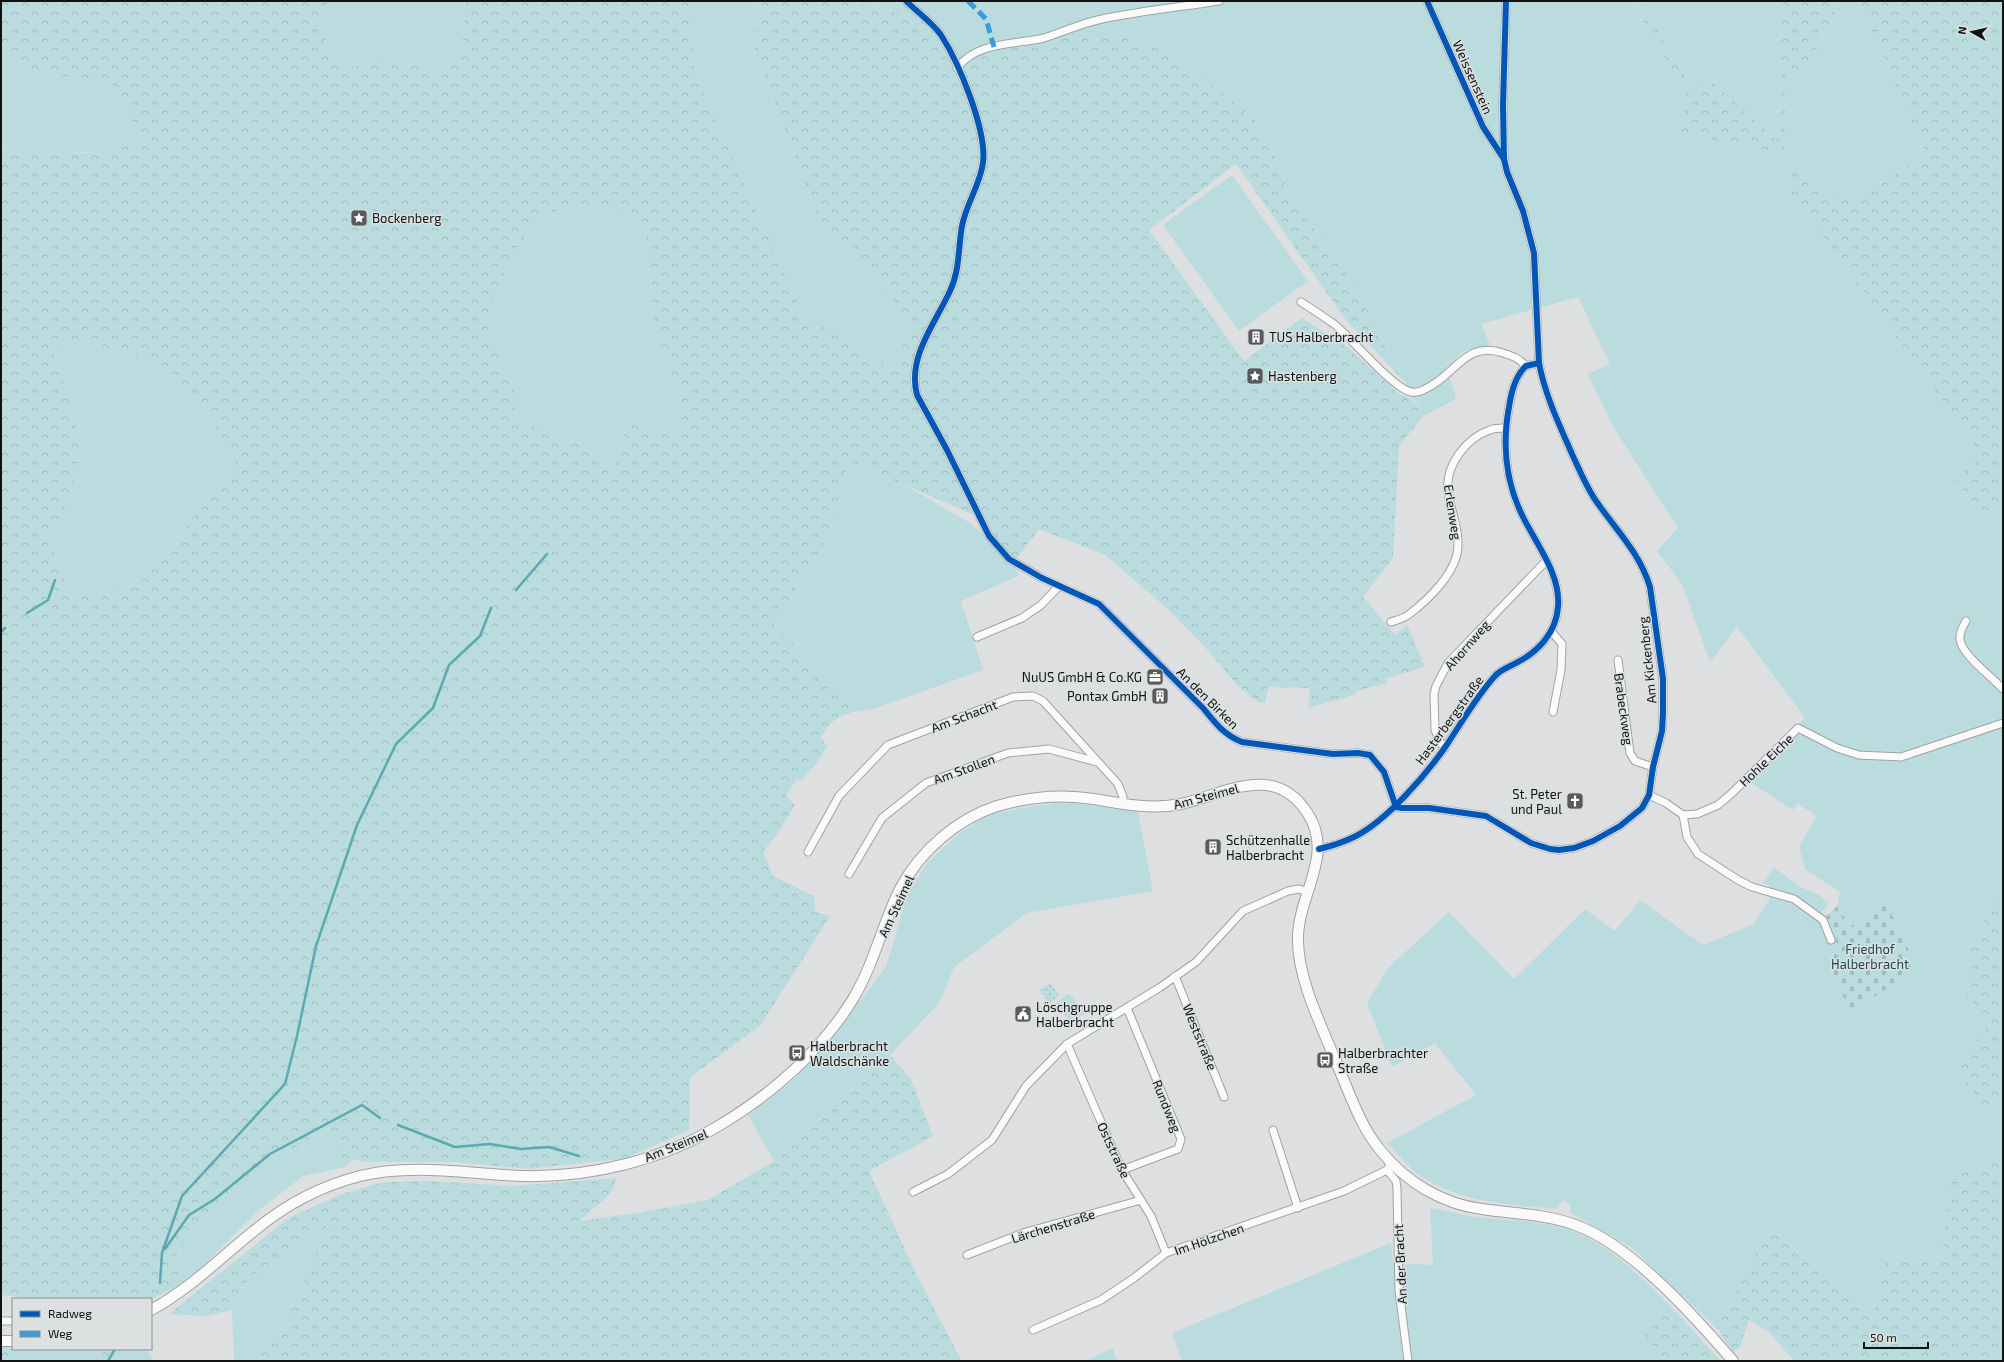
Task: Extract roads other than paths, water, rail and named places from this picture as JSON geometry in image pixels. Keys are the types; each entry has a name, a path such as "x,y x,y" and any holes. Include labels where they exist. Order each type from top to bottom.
{"main road":[{"name":"Am Steimel","path":"152,1309 194,1284 253,1232 274,1216 312,1194 358,1177 389,1171 417,1169 540,1176 590,1171 624,1164 655,1155 700,1137 718,1127 758,1100 801,1063 840,1018 868,971 894,903 910,872 935,843 953,829 989,809 1023,800 1044,797 1076,797 1123,804 1168,806 1184,803 1239,786 1252,784 1276,787 1295,799 1307,812 1317,832 1319,849"},
{"path":"1319,849 1318,864 1299,921 1298,941 1301,966 1312,1001 1362,1122 1389,1166 1413,1181 1456,1203 1481,1209 1559,1220 1597,1234 1633,1260 1666,1290 1733,1361"},
{"path":"1,1341 12,1341"}],"street":[{"path":"906,1 938,32 957,68 964,59 977,52 994,46 1043,38 1100,19 1219,1"},
{"name":"Weissenstein","path":"1427,1 1483,127 1504,159"},
{"path":"1504,159 1503,105 1506,1"},
{"name":"An den Birken","path":"957,68 980,124 983,137 983,163 980,175 965,213 955,280 918,356 915,385 917,395 948,450 989,536 1009,559 1059,586 1099,604 1203,708 1217,726 1229,737 1242,742 1333,754 1358,753 1370,755 1384,772 1396,807"},
{"name":"Am Kickenberg","path":"1504,159 1507,172 1523,211 1534,253 1539,363 1549,401 1585,481 1594,497 1630,544 1643,567 1650,587 1663,695 1662,731 1652,767 1649,796"},
{"path":"1301,302 1334,324 1395,384 1411,392 1418,392 1431,387 1447,376 1469,354 1479,350 1488,350 1519,358 1526,366 1539,363"},
{"name":"Hasterbergstraße","path":"1319,849 1344,842 1358,835 1396,807 1445,748 1484,689 1497,674 1522,660 1540,646 1551,631 1557,616 1558,595 1546,561 1522,516 1505,458 1505,428 1510,402 1517,377 1526,366"},
{"name":"Erlenweg","path":"1391,622 1406,616 1444,582 1456,556 1458,546 1457,533 1448,491 1451,468 1463,448 1475,438 1490,429 1505,428"},
{"name":"Ahornweg","path":"1445,748 1440,742 1435,730 1434,694 1436,686 1448,663 1546,561"},
{"path":"977,637 1022,618 1041,605 1059,586"},
{"path":"1966,620 1959,638 1961,644 1967,653 2003,689"},
{"path":"1551,631 1562,644 1561,670 1552,712"},
{"name":"Brabeckweg","path":"1618,660 1630,753 1635,761 1652,767"},
{"name":"Am Schacht","path":"808,852 839,796 888,745 1013,697 1033,696 1043,701 1121,790 1123,804"},
{"name":"Hohle Eiche","path":"1683,815 1697,814 1718,805 1798,728 1837,748 1859,755 1901,757 2003,723"},
{"name":"Am Stollen","path":"849,874 882,818 926,783 1008,753 1049,749 1097,762"},
{"path":"1396,807 1429,808 1486,816 1531,843 1545,848 1559,850 1582,846 1607,834 1642,808 1649,796 1666,803 1683,815 1687,837 1698,854 1738,880 1794,899 1823,920 1831,940"},
{"path":"913,1192 948,1174 992,1140 1026,1086 1067,1044 1127,1008 1196,962 1243,911 1288,891 1299,889 1308,892"},
{"name":"Weststraße","path":"1175,976 1224,1097"},
{"name":"Rundweg","path":"1122,1170 1178,1149 1181,1139 1127,1008"},
{"name":"Oststraße","path":"1067,1044 1122,1170 1151,1216 1166,1254"},
{"path":"1273,1130 1298,1208"},
{"name":"Im Hölzchen","path":"1033,1330 1101,1300 1166,1254 1344,1191 1389,1166"},
{"name":"An der Bracht","path":"1389,1166 1397,1185 1399,1290 1408,1361"},
{"name":"Lärchenstraße","path":"966,1255 1026,1232 1141,1200"},
{"path":"1,1321 12,1321"}],"waterway":[{"path":"516,590 547,554"},
{"path":"27,613 48,600 55,580"},
{"path":"160,1283 162,1253 182,1196 285,1084 316,946 357,825 396,744 433,708 449,665 480,636 491,608"},
{"path":"1,632 5,628"},
{"path":"165,1249 189,1215 215,1199 270,1154 362,1105 380,1118"},
{"path":"398,1125 455,1147 490,1144 521,1149 549,1147 579,1156"},
{"path":"108,1361 114,1350"}],"place":[{"name":"Bockenberg","path":"359,218"},
{"name":"TUS Halberbracht","path":"1256,337"},
{"name":"Hastenberg","path":"1255,376"},
{"name":"NuUS GmbH & Co.KG","path":"1155,677"},
{"name":"Pontax GmbH","path":"1160,696"},
{"name":"St. Peter und Paul","path":"1575,801"},
{"name":"Schützenhalle Halberbracht","path":"1213,847"},
{"name":"Löschgruppe Halberbracht","path":"1023,1014"},
{"name":"Halberbracht Waldschänke","path":"797,1053"},
{"name":"Halberbrachter Straße","path":"1325,1060"}],"park label":[{"name":"Friedhof Halberbracht","path":"1870,956"}]}
